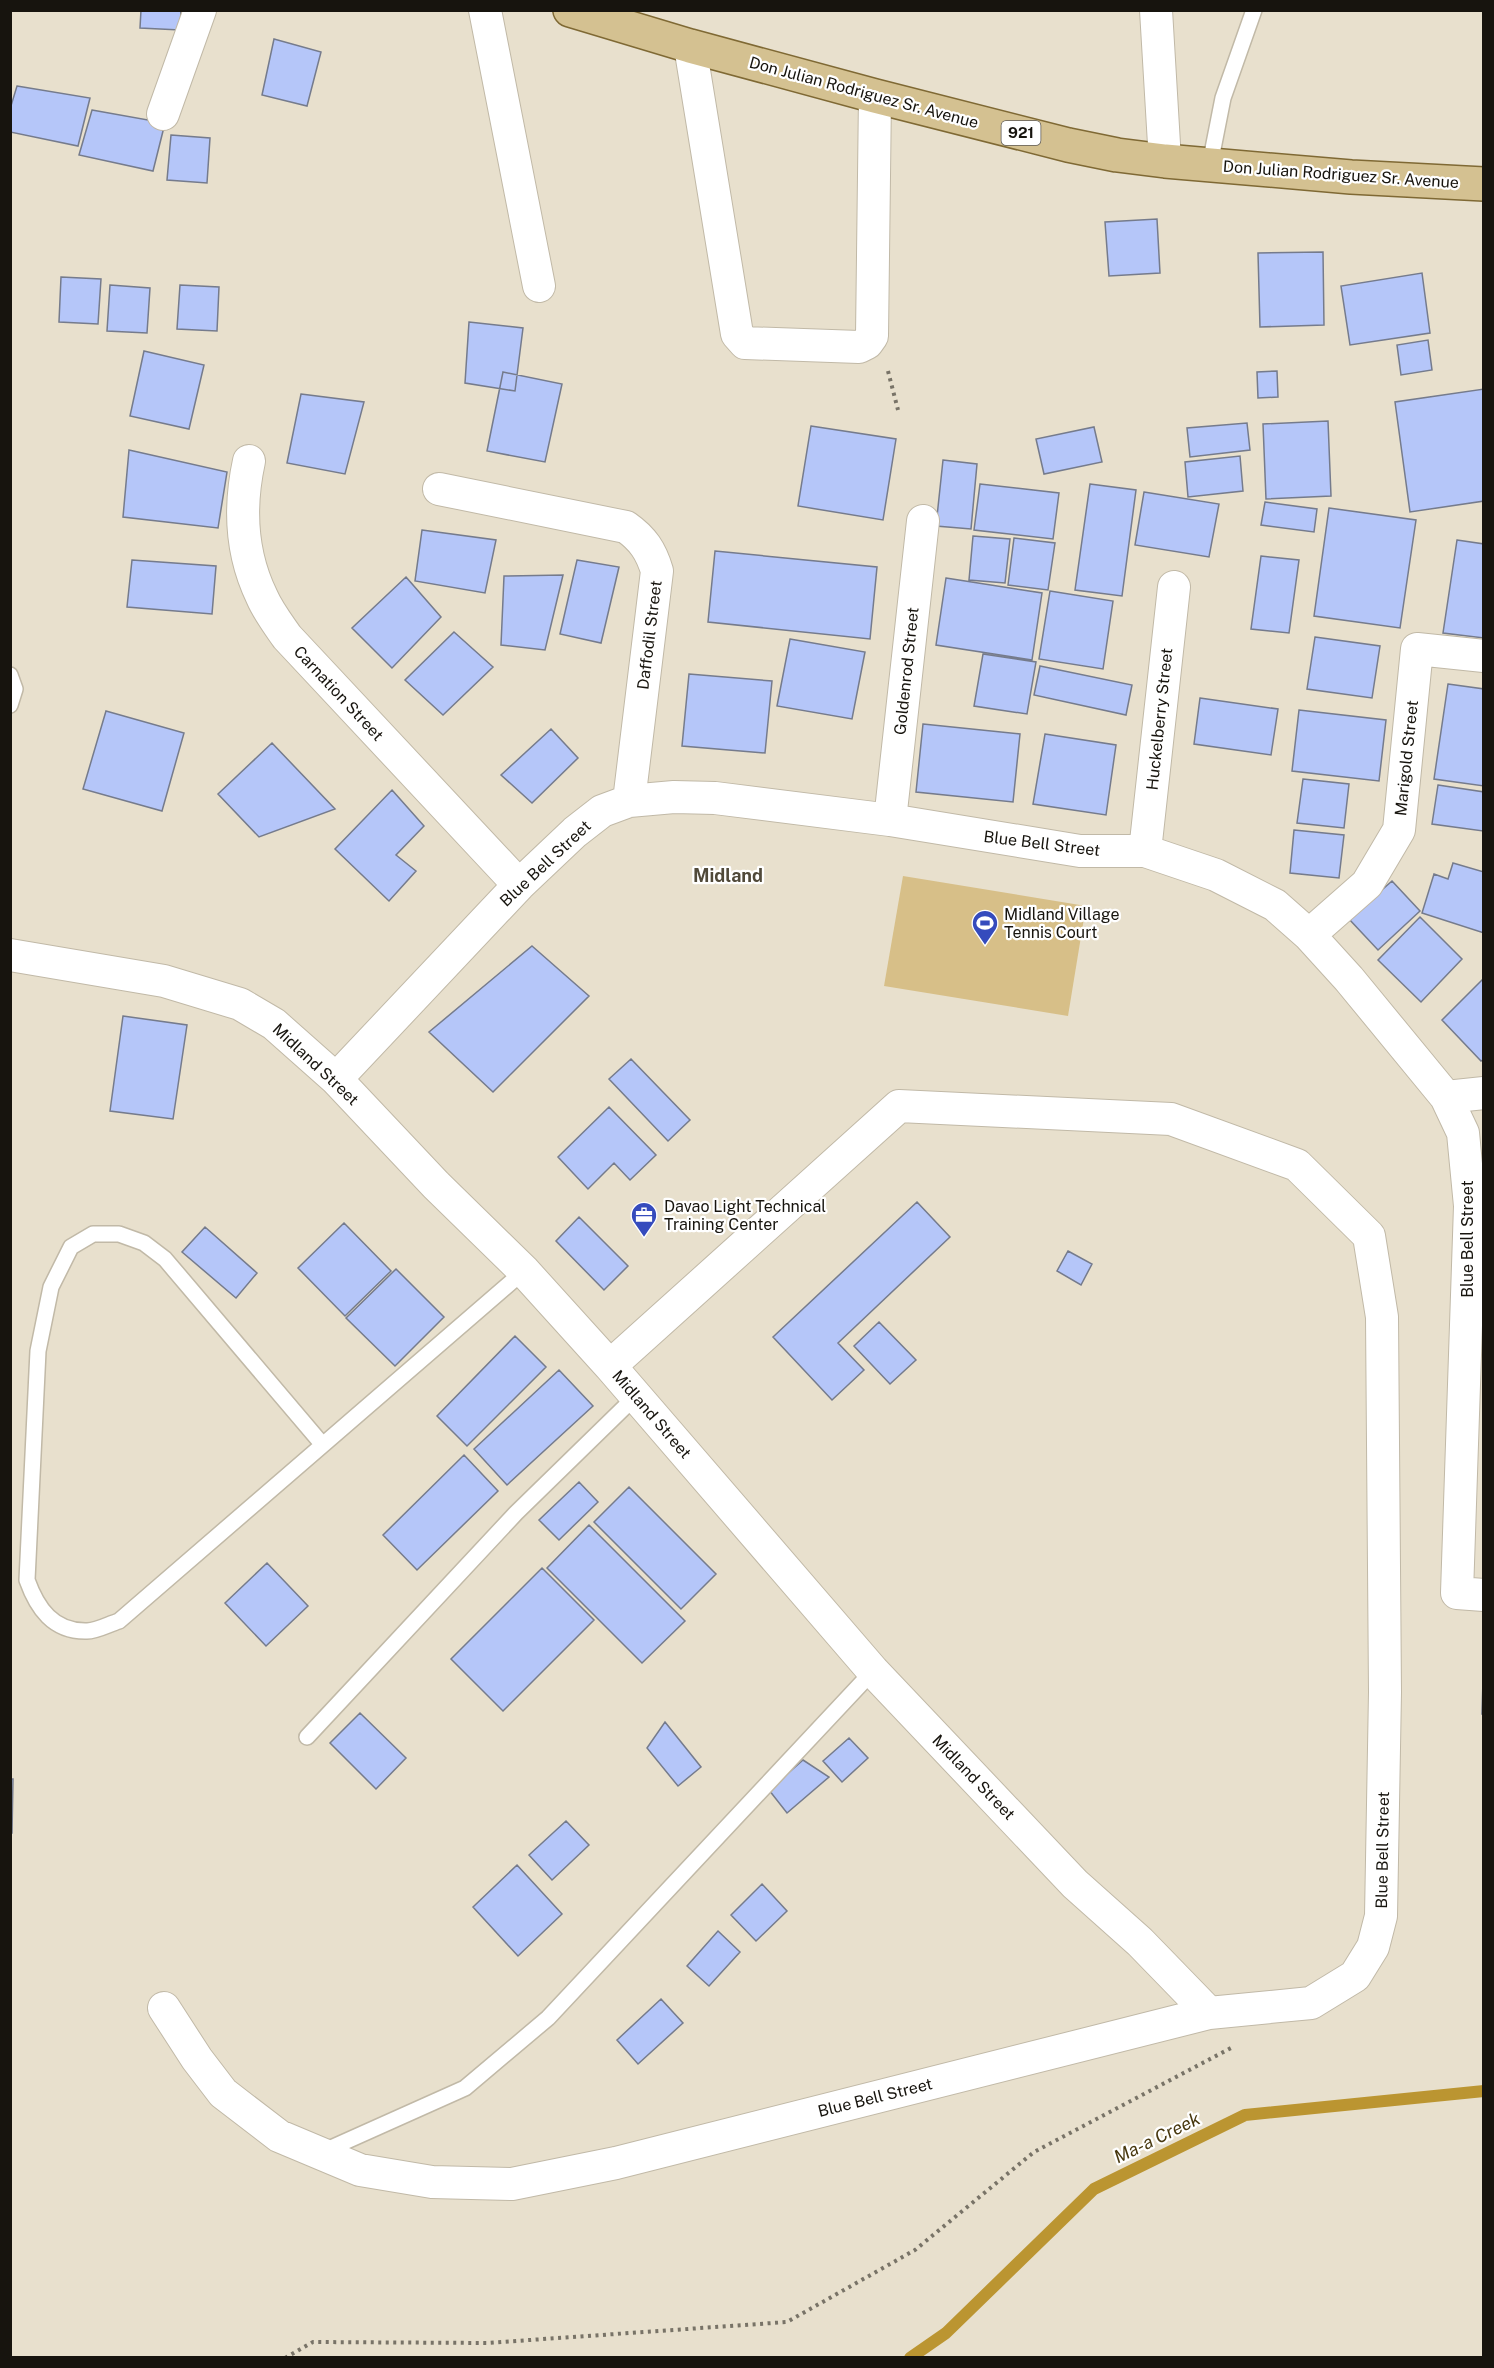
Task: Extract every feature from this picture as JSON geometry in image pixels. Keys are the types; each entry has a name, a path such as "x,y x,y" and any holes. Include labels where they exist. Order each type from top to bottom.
{"main road":[{"name":"Don Julian Rodriguez Sr. Avenue","path":"570,10 690,46 1068,145 1165,161 1351,177 1484,184"}],"street":[{"path":"163,114 200,10"},
{"path":"485,10 539,286"},
{"path":"1156,10 1165,161"},
{"path":"690,46 737,334 745,343 860,346 870,340 872,336 875,96"},
{"name":"Carnation Street","path":"249,460 243,488 242,524 248,561 262,598 287,637 519,885"},
{"name":"Daffodil Street","path":"439,489 626,527 641,538 652,554 657,571 629,801"},
{"name":"Goldenrod Street","path":"890,820 923,521"},
{"name":"Huckelberry Street","path":"1145,851 1173,587"},
{"name":"Marigold Street","path":"1309,934 1367,884 1399,830 1417,649 1484,656"},
{"name":"Blue Bell Street","path":"336,1079 519,885 602,811 629,801 674,797 714,798 890,820 1080,851 1145,851 1216,875 1275,905 1309,934 1446,1097 1463,1133 1470,1206 1470,1594"},
{"name":"Midland Street","path":"10,955 164,981 240,1004 274,1024 336,1079 436,1185 524,1271 610,1366 873,1671 1076,1884 1140,1942 1209,2013"},
{"path":"1446,1097 1484,1093"},
{"name":"Blue Bell Street","path":"164,2008 197,2059 224,2093 279,2136 360,2170 432,2182 512,2184 616,2163 1209,2013 1311,2003 1355,1977 1373,1947 1382,1916 1385,1692 1382,1317 1370,1236 1297,1165 1171,1119 899,1106 610,1366"}],"lane":[{"path":"1210,164 1223,98 1254,10"},
{"path":"10,675 15,689 10,705"},
{"path":"322,1444 165,1259 144,1243 119,1234 93,1234 71,1247 51,1287 38,1352 27,1580 34,1600 44,1615 63,1628 88,1632 119,1621 524,1271"},
{"path":"307,1737 516,1513 636,1396"},
{"path":"319,2153 465,2088 548,2018 873,1671"}],"path":[{"path":"285,2358 313,2342 487,2343 787,2322 915,2250 1034,2152 1239,2043"}],"shaded area":[{"name":"Midland Village Tennis Court","path":"903,876 1086,906 1068,1016 884,986"}],"building":[{"path":"141,10 181,10 180,30 140,28"},
{"path":"274,39 321,52 307,106 262,95"},
{"path":"17,86 90,98 78,146 10,132 10,109"},
{"path":"92,110 165,123 153,171 79,155"},
{"path":"171,135 210,138 207,183 167,180"},
{"path":"1157,219 1160,273 1109,276 1105,222"},
{"path":"1323,252 1324,325 1260,327 1258,253"},
{"path":"1422,273 1430,333 1350,345 1341,286"},
{"path":"61,277 101,279 98,324 59,322"},
{"path":"110,285 150,288 147,333 107,331"},
{"path":"180,285 219,287 217,331 177,329"},
{"path":"469,322 523,328 515,391 465,383"},
{"path":"1428,340 1432,370 1401,375 1397,345"},
{"path":"144,351 204,365 189,429 130,416"},
{"path":"1277,371 1278,397 1258,398 1257,372"},
{"path":"503,372 562,384 545,462 487,451"},
{"path":"1484,389 1484,501 1410,512 1395,402"},
{"path":"301,394 364,402 345,474 287,463"},
{"path":"1328,421 1331,496 1266,499 1263,424"},
{"path":"1247,423 1250,450 1190,457 1187,428"},
{"path":"811,426 896,439 883,520 798,506"},
{"path":"1094,427 1102,462 1044,474 1036,439"},
{"path":"129,450 227,472 218,528 123,517"},
{"path":"1240,456 1243,491 1188,497 1185,462"},
{"path":"943,460 977,464 971,529 936,526"},
{"path":"980,484 1059,493 1053,539 974,530"},
{"path":"1090,484 1136,490 1122,596 1075,590"},
{"path":"1144,492 1219,504 1209,557 1135,545"},
{"path":"1265,502 1317,509 1314,532 1261,525"},
{"path":"1329,508 1416,520 1400,628 1314,616"},
{"path":"422,530 496,540 485,593 415,581"},
{"path":"973,536 1010,539 1005,583 969,580"},
{"path":"1014,538 1055,543 1048,590 1008,585"},
{"path":"1457,540 1484,544 1484,638 1443,633"},
{"path":"715,551 877,567 870,639 708,622"},
{"path":"1261,556 1299,560 1289,633 1251,629"},
{"path":"132,560 216,566 212,614 127,607"},
{"path":"577,560 619,567 601,643 560,634"},
{"path":"563,575 545,650 501,645 504,576"},
{"path":"406,577 441,617 392,668 352,628"},
{"path":"946,578 1042,593 1032,660 936,645"},
{"path":"1050,591 1113,601 1103,669 1039,659"},
{"path":"454,632 493,667 443,715 405,680"},
{"path":"1315,637 1380,646 1372,698 1307,689"},
{"path":"790,639 865,652 852,719 777,706"},
{"path":"983,654 1036,662 1027,714 974,706"},
{"path":"1040,666 1132,685 1126,715 1034,695"},
{"path":"689,674 772,681 765,753 682,746"},
{"path":"1448,684 1484,689 1484,786 1434,779"},
{"path":"1200,698 1278,709 1271,755 1194,744"},
{"path":"1299,710 1386,720 1379,781 1292,771"},
{"path":"106,711 184,733 162,811 83,789"},
{"path":"923,724 1020,734 1013,802 916,792"},
{"path":"551,729 578,758 532,803 501,775"},
{"path":"1045,734 1116,745 1106,815 1033,804"},
{"path":"272,743 335,809 259,837 218,794"},
{"path":"1303,779 1349,784 1344,828 1297,823"},
{"path":"1438,785 1484,792 1483,831 1432,824"},
{"path":"392,790 424,826 396,855 416,871 389,901 335,849"},
{"path":"1294,830 1344,835 1339,878 1290,873"},
{"path":"1453,863 1484,872 1484,933 1422,913 1434,874 1448,879"},
{"path":"1392,881 1420,911 1378,950 1349,919"},
{"path":"1420,917 1462,959 1421,1002 1378,960"},
{"path":"532,946 589,996 493,1092 429,1032"},
{"path":"1484,978 1484,1059 1481,1061 1442,1020"},
{"path":"123,1016 187,1025 173,1119 110,1111"},
{"path":"631,1059 690,1120 668,1141 609,1079"},
{"path":"609,1107 656,1155 630,1180 614,1163 588,1189 558,1157"},
{"path":"917,1202 950,1237 838,1343 864,1370 832,1400 773,1337"},
{"path":"579,1217 628,1266 604,1290 556,1241"},
{"path":"344,1223 391,1271 345,1316 298,1268"},
{"path":"205,1227 257,1273 236,1298 182,1252"},
{"path":"1068,1251 1092,1264 1081,1285 1057,1271"},
{"path":"396,1269 444,1317 395,1366 346,1318"},
{"path":"879,1322 916,1360 890,1384 854,1346"},
{"path":"515,1336 546,1367 467,1446 437,1416"},
{"path":"559,1370 593,1406 507,1485 474,1449"},
{"path":"464,1455 498,1491 417,1570 383,1535"},
{"path":"579,1482 598,1502 559,1540 539,1520"},
{"path":"629,1487 716,1574 681,1609 594,1522"},
{"path":"589,1525 685,1621 642,1663 547,1568"},
{"path":"267,1563 308,1606 266,1646 225,1603"},
{"path":"542,1568 594,1620 503,1711 451,1659"},
{"path":"1484,1647 1484,1714 1482,1714"},
{"path":"360,1713 406,1758 376,1789 330,1743"},
{"path":"665,1722 701,1767 678,1786 647,1748"},
{"path":"849,1738 868,1758 842,1782 823,1761"},
{"path":"803,1760 829,1777 787,1813 769,1790"},
{"path":"10,1779 13,1779 12,1833 10,1833"},
{"path":"566,1821 589,1845 552,1880 529,1855"},
{"path":"517,1865 562,1914 518,1956 473,1907"},
{"path":"762,1884 787,1911 756,1941 731,1915"},
{"path":"718,1931 740,1952 709,1986 687,1966"},
{"path":"661,1999 683,2023 638,2064 617,2040"}],"waterway":[{"name":"Ma-a Creek","path":"910,2358 946,2333 1094,2189 1245,2115 1484,2091"}],"place":[{"name":"Midland Village Tennis Court","path":"985,946"},
{"name":"Davao Light Technical Training Center","path":"644,1238"}],"district":[{"name":"Midland","path":"728,876"}]}
